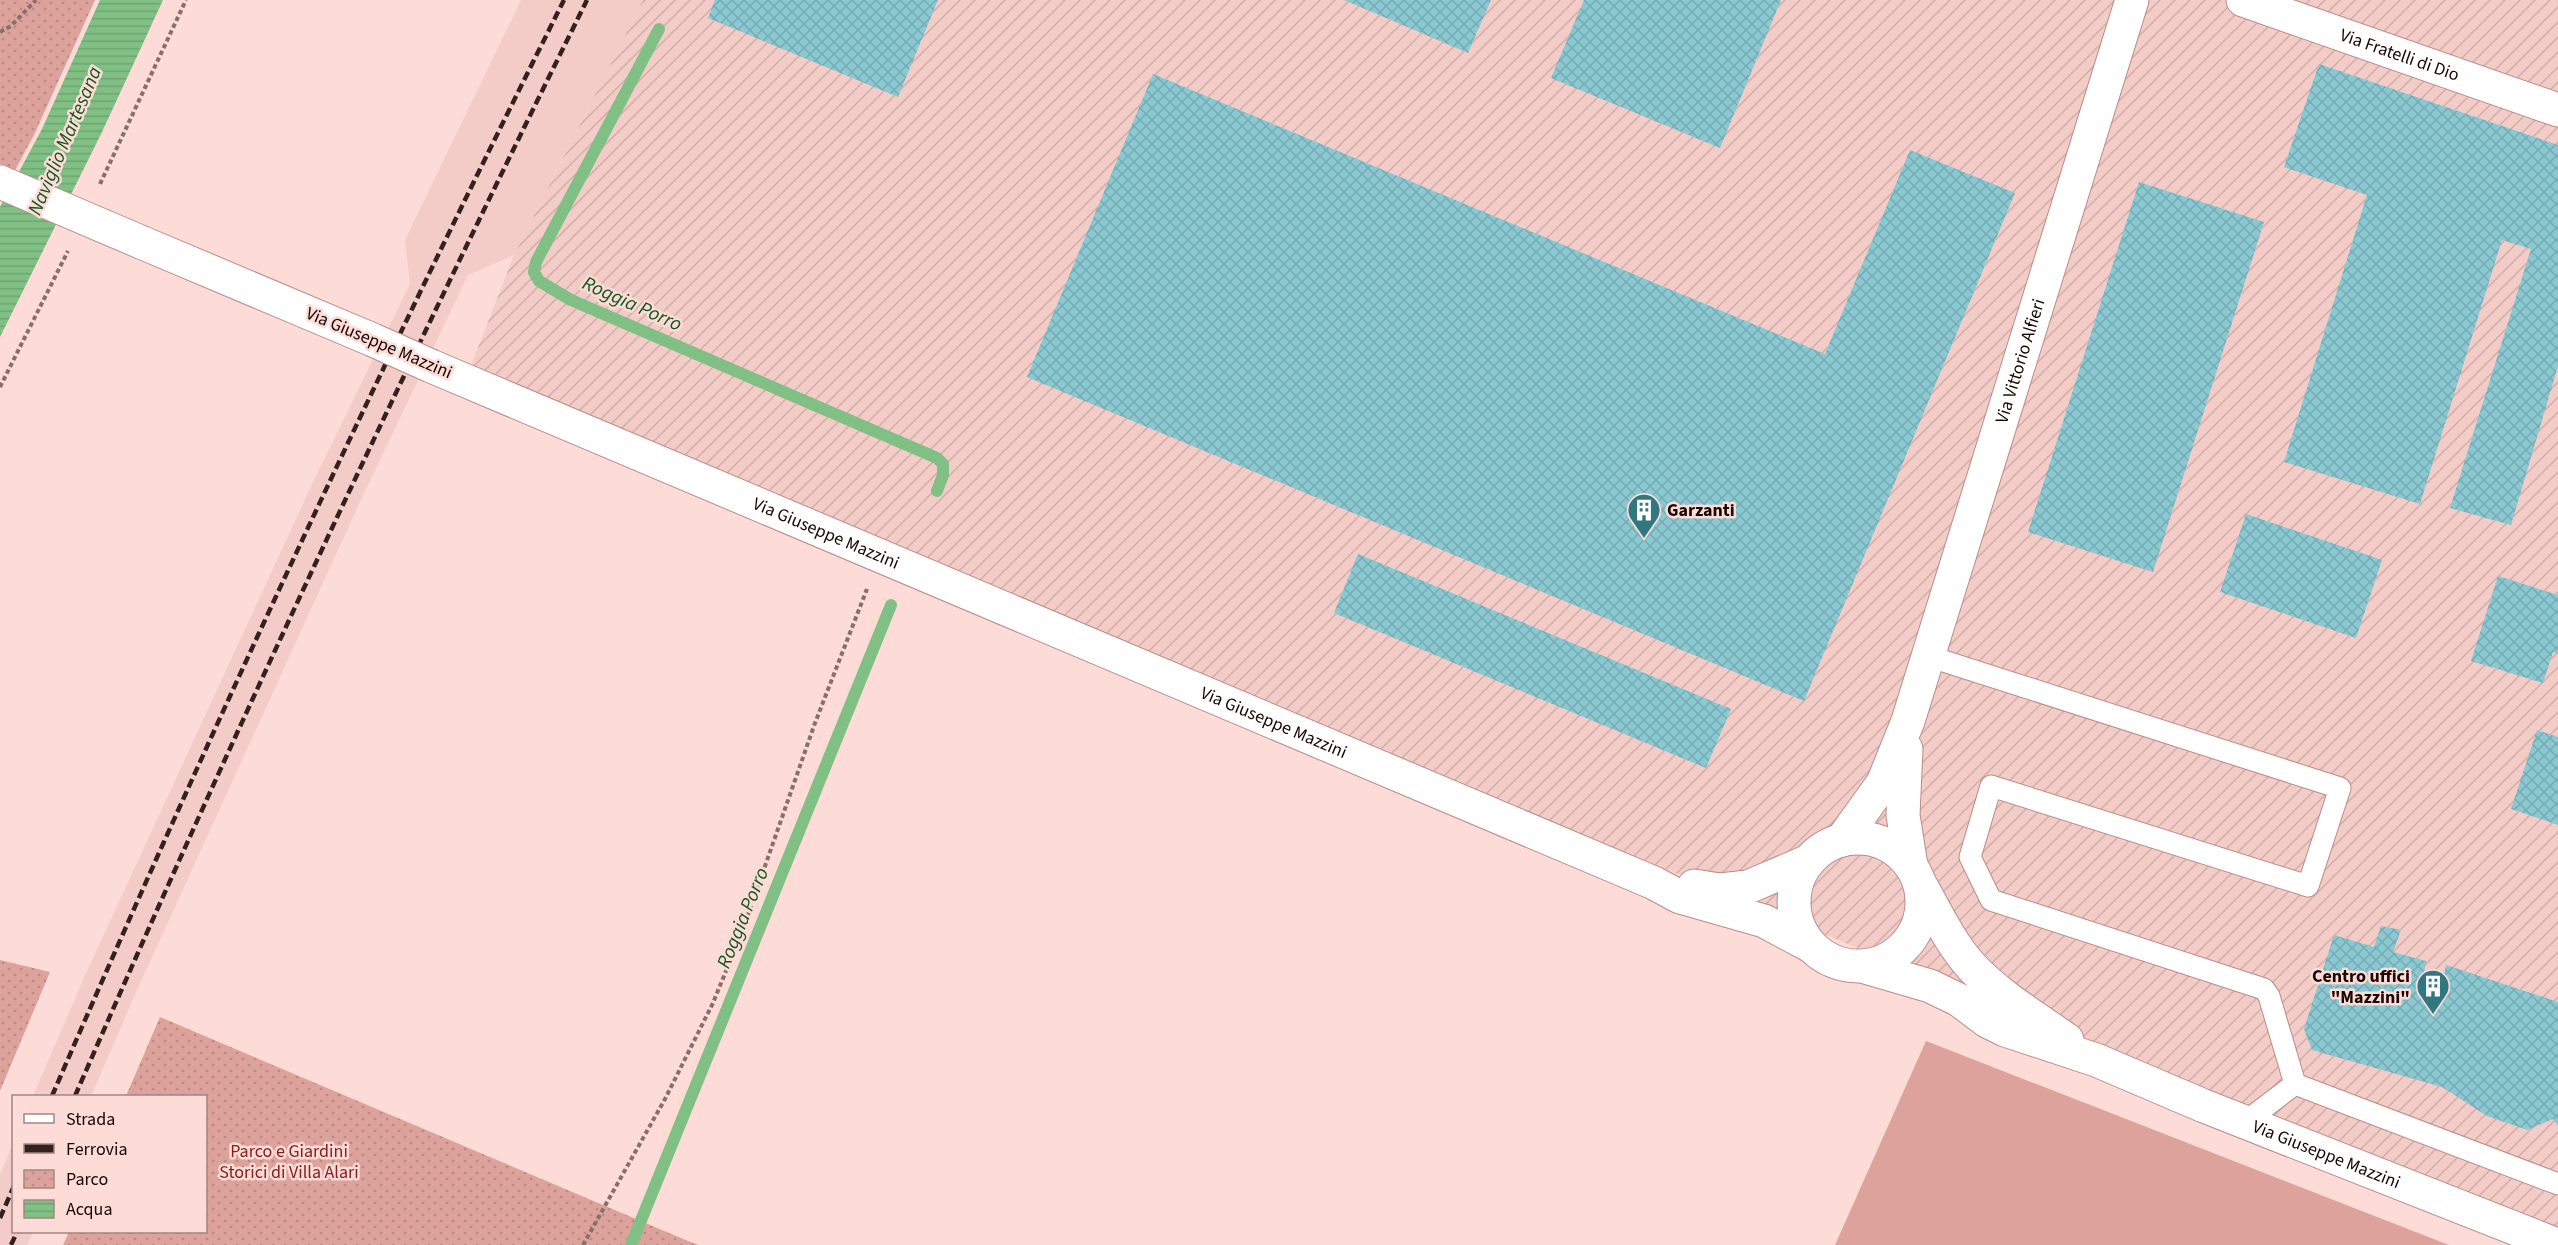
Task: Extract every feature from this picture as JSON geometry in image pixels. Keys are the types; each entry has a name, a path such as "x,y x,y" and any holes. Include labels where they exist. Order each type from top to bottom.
{"street":[{"name":"Via Vittorio Alfieri","path":"1842,840 1883,783 1908,721 2132,0"},
{"name":"Via Fratelli di Dio","path":"2243,0 2558,110"},
{"name":"Via Giuseppe Mazzini","path":"0,182 1654,883 1684,898 1764,921 1812,946 1833,962 1852,967 1865,967 1930,986 1965,1003 1990,1024 2096,1060 2245,1122 2557,1245"},
{"name":"Via Vittorio Alfieri","path":"1908,721 1903,815 1916,875"},
{"name":"Via Giuseppe Mazzini","path":"1654,883 1734,890 1762,882 1809,861 1824,848 1842,840 1861,838 1881,842 1898,851 1916,875 1954,943 1985,980 2096,1060"},
{"name":"Via Giuseppe Mazzini","path":"1809,861 1797,885 1794,904 1798,924 1812,946"},
{"path":"1865,967 1890,958 1910,941 1919,923 1922,910 1916,875"}],"lane":[{"path":"1928,656 2340,788 2308,885 1991,786 1970,857 1991,900 2257,985 2269,996 2295,1084"},
{"path":"2245,1122 2295,1084"},
{"path":"2295,1084 2558,1184"}],"path":[{"path":"0,32 11,26 36,0"},
{"path":"583,1245 665,1099 712,1003 743,929 815,723 880,554"}],"shaded area":[{"path":"521,0 643,0 514,255 468,275 359,504 91,1095 33,1095 87,971 314,480 410,284 405,240"},
{"path":"643,0 2558,0 2558,1236 467,376 514,255"},
{"path":"12,1145 12,1233 33,1233 27,1245 0,1245 0,1175"}],"green space":[{"path":"0,0 95,0 34,135 0,198"},
{"path":"0,960 50,972 0,1091"},
{"name":"Parco e Giardini Storici di Villa Alari","path":"160,1017 699,1245 63,1245 69,1233 207,1233 207,1095 126,1095"},
{"path":"1926,1041 2449,1245 1835,1245"}],"water":[{"name":"Naviglio Martesana","path":"100,0 163,0 102,132 0,337 0,207 42,129"}],"building":[{"path":"715,0 938,0 898,97 708,18"},
{"path":"1344,0 1491,0 1468,53"},
{"path":"1584,0 1781,0 1720,148 1551,78"},
{"path":"2319,64 2558,145 2558,366 2511,525 2450,508 2531,249 2502,240 2420,504 2284,462 2367,195 2284,167"},
{"name":"Garzanti","path":"1153,74 1825,354 1910,150 2015,193 1804,701 1027,377"},
{"path":"2139,182 2264,222 2153,572 2028,532"},
{"path":"2246,514 2382,560 2356,638 2220,592"},
{"path":"1358,554 1731,709 1706,768 1334,613"},
{"path":"2498,576 2558,595 2558,654 2553,652 2543,683 2471,661"},
{"path":"2537,730 2558,737 2558,825 2511,809"},
{"name":"Centro uffici \"Mazzini\"","path":"2381,926 2401,930 2393,952 2426,961 2423,981 2441,987 2446,965 2558,1002 2558,1126 2553,1119 2527,1130 2487,1116 2442,1087 2312,1050 2304,1029 2334,935 2374,947"}],"waterway":[{"name":"Roggia Porro","path":"659,29 536,262 534,272 539,281 571,300 937,458 943,464 943,475 937,491"},
{"name":"Roggia Porro","path":"631,1245 891,605"}],"railway":[{"path":"52,1095 174,819 300,545 430,272 564,0"},
{"path":"75,1095 198,819 324,545 587,0"},
{"path":"0,1218 12,1191"},
{"path":"11,1245 17,1233"}],"place":[{"name":"Garzanti","path":"1644,539"},
{"name":"Centro uffici \"Mazzini\"","path":"2433,1015"}]}
